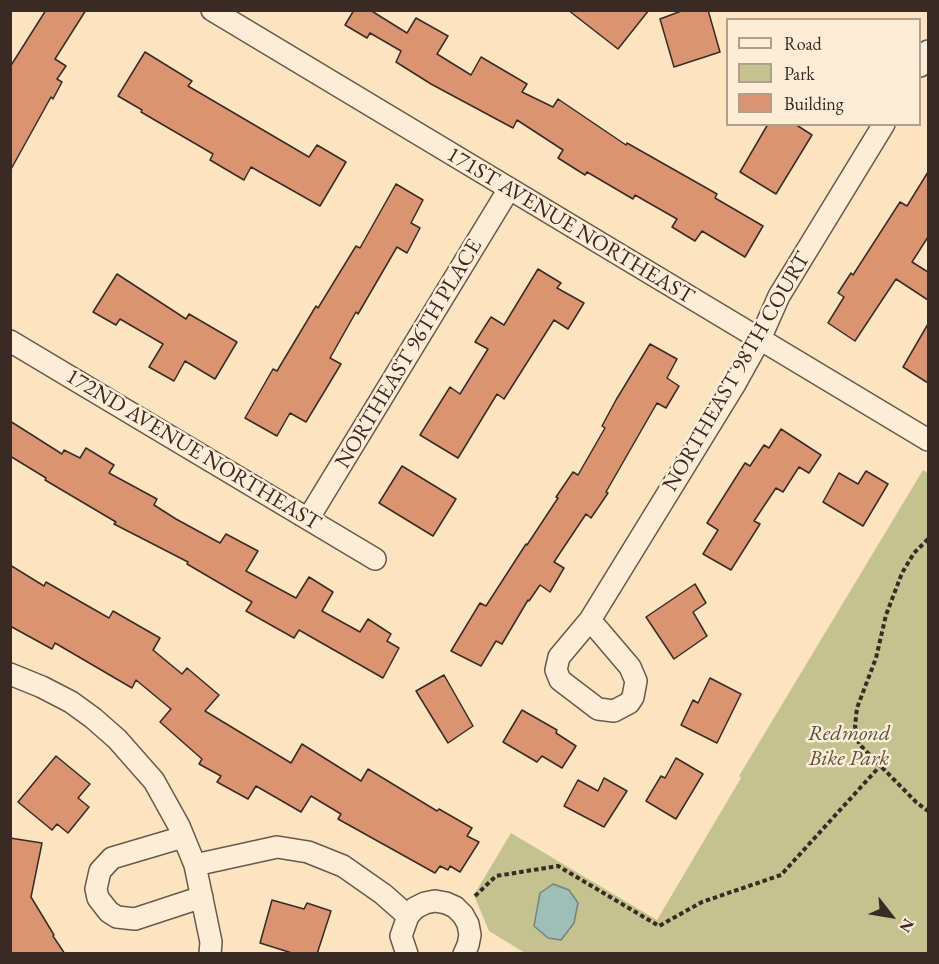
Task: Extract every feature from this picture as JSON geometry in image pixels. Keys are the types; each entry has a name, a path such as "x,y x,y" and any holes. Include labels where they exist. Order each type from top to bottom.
{"street":[{"name":"171ST AVENUE NORTHEAST","path":"212,10 928,440"},
{"name":"NORTHEAST 98TH COURT","path":"590,620 735,384 760,339 779,296 883,126"},
{"name":"NORTHEAST 96TH PLACE","path":"308,519 509,189"},
{"name":"172ND AVENUE NORTHEAST","path":"10,341 375,558"},
{"path":"10,674 71,702 117,739 154,781 195,865 211,942 210,954"},
{"path":"183,837 112,858 100,871 96,889 98,898 109,912 117,917 135,919 202,897"},
{"path":"195,865 277,847 309,852 344,866 383,894 408,916"},
{"path":"407,954 402,936 408,916 425,903 435,901 446,903 459,911 468,924 470,935 464,954"}],"path":[{"path":"928,538 914,553 902,573 886,615 876,658 857,708 855,726 859,744 928,811"},
{"path":"459,911 496,876 558,866 659,926 702,902 781,874 880,766"}],"green space":[{"name":"Redmond Bike Park","path":"923,470 928,473 928,953 525,953 489,931 474,895 511,833 657,920 741,778 739,776"}],"water":[{"path":"553,884 569,890 578,903 574,923 561,940 548,938 534,926 540,893"}],"building":[{"path":"46,10 86,10 55,59 66,66 57,79 62,82 53,99 51,97 10,171 10,67"},
{"path":"354,10 370,10 407,33 416,18 448,36 437,54 471,75 481,57 527,84 522,92 553,107 558,99 626,145 627,143 717,194 715,198 763,226 745,257 702,231 695,241 672,227 677,219 635,195 633,199 587,172 585,175 558,158 563,150 517,120 513,128 431,84 396,62 401,51 370,33 367,38 345,25"},
{"path":"568,10 649,10 618,49"},
{"path":"684,10 708,10 720,52 674,67 660,19"},
{"path":"145,52 192,81 188,86 309,157 317,145 346,162 320,206 251,167 244,180 210,160 213,154 118,96"},
{"path":"767,126 798,126 812,135 776,194 740,172"},
{"path":"928,172 928,237 912,262 928,272 928,300 896,279 855,341 828,323 844,297 838,293 851,273 853,275 900,202 907,206"},
{"path":"396,184 423,200 411,223 420,228 407,253 397,247 358,314 356,312 330,358 341,364 306,422 290,413 277,436 245,418 273,369 277,371 356,246 360,248"},
{"path":"538,269 561,283 557,288 584,303 568,329 554,320 504,399 497,394 458,458 420,435 450,387 460,394 488,349 475,342 491,317 504,325"},
{"path":"117,274 186,319 189,314 237,342 215,379 185,361 174,381 149,367 163,344 120,319 116,325 93,312"},
{"path":"928,324 928,383 903,367"},
{"path":"650,344 677,359 667,378 679,386 666,408 657,403 606,492 608,493 591,518 586,514 554,562 564,568 550,592 540,585 528,600 502,644 496,641 481,666 451,651 480,603 486,606 573,472 578,475 605,428 602,426 616,400"},
{"path":"10,421 62,454 64,450 80,458 86,448 114,465 109,473 157,499 154,505 176,519 220,543 226,534 258,551 246,571 296,598 309,577 333,592 322,611 360,632 368,619 391,634 387,641 399,648 383,678 299,630 294,638 246,611 252,602 187,564 188,562 114,524 116,522 45,480 46,478 10,456"},
{"path":"781,429 821,455 809,473 799,467 783,492 776,488 754,521 760,524 731,570 703,554 718,530 707,523 745,463 750,466 764,445 769,448"},
{"path":"402,466 456,499 433,536 379,503"},
{"path":"866,471 888,484 863,526 823,502 839,473 858,484"},
{"path":"10,565 44,586 46,582 109,618 113,611 160,638 153,650 182,674 187,668 219,695 205,711 291,763 302,744 361,781 368,769 437,811 439,809 472,828 467,836 479,842 460,872 450,866 448,870 440,866 435,873 338,819 341,814 311,796 301,812 256,786 248,799 217,782 221,776 199,764 202,759 160,722 171,709 136,680 132,688 55,643 52,649 10,626"},
{"path":"695,584 706,603 693,612 707,636 674,659 646,617"},
{"path":"444,675 473,726 448,743 416,691"},
{"path":"710,678 741,694 717,743 681,725 693,700 698,703"},
{"path":"522,710 557,730 556,733 576,746 562,768 542,756 537,762 503,742"},
{"path":"56,756 90,784 78,798 89,807 68,833 57,824 52,830 18,802"},
{"path":"676,758 703,774 676,819 646,801 661,776 665,778"},
{"path":"604,778 627,791 604,827 564,806 578,780 598,791"},
{"path":"10,838 42,843 31,897 65,954 10,954"},
{"path":"272,900 304,909 307,903 331,911 317,954 295,954 260,943"}]}
